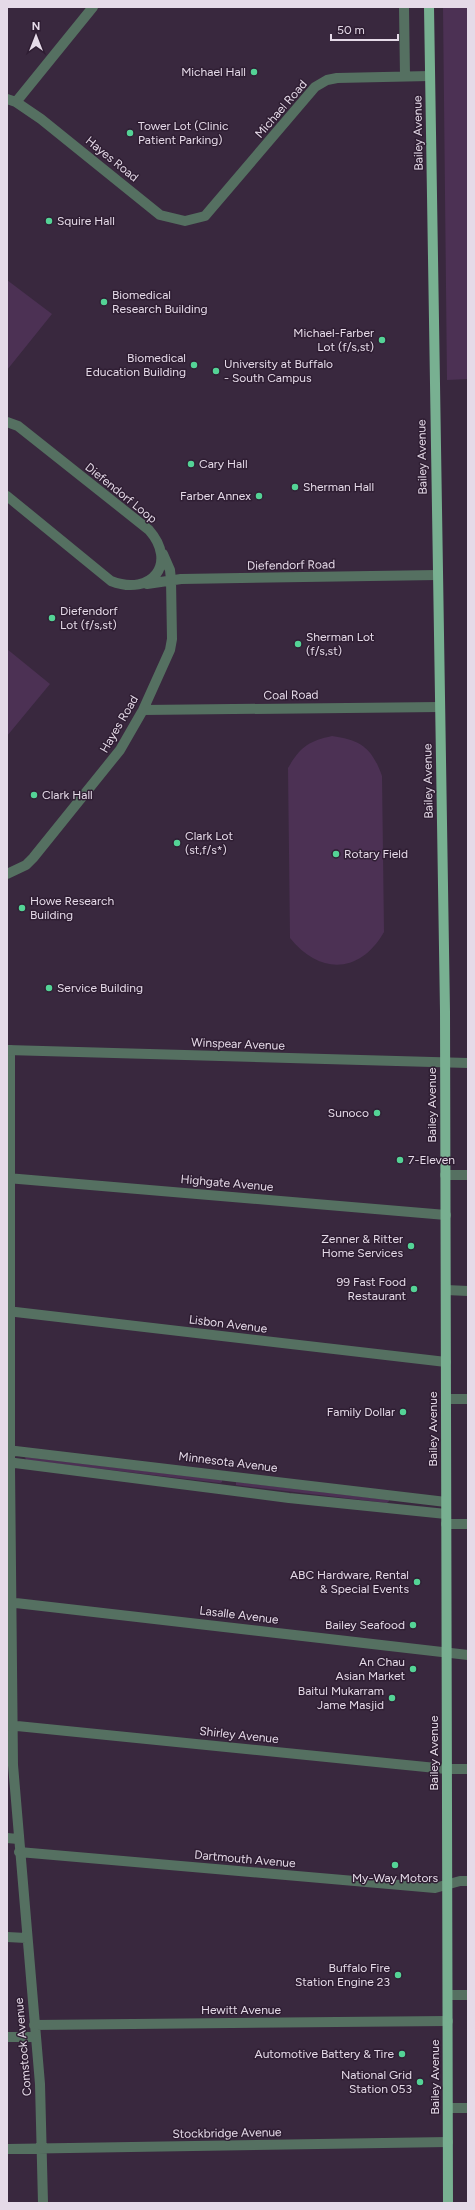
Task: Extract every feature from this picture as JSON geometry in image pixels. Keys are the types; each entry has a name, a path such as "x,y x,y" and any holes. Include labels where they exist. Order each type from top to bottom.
{"main road":[{"name":"Bailey Avenue","path":"429,7 445,1062 448,2203"}],"street":[{"path":"12,101 93,7"},
{"path":"404,7 405,76"},
{"name":"Michael Road","path":"205,216 315,88 327,80 337,78 430,76"},
{"name":"Hayes Road","path":"12,101 41,119 160,215 185,221 205,216"},
{"name":"Diefendorf Loop","path":"7,422 18,426 149,530 155,537 161,550"},
{"path":"7,496 105,577 118,583 144,585 156,575 160,565 161,550"},
{"name":"Hayes Road","path":"7,874 30,861 85,796 120,750 143,710 172,644 170,570 161,550"},
{"name":"Diefendorf Road","path":"144,585 171,580 438,574"},
{"name":"Coal Road","path":"143,710 440,707"},
{"name":"Winspear Avenue","path":"9,1050 468,1062"},
{"name":"Comstock Avenue","path":"9,1050 10,1725 26,1938 40,2084 43,2203"},
{"path":"445,1175 468,1175"},
{"name":"Highgate Avenue","path":"9,1178 446,1215"},
{"path":"446,1290 468,1291"},
{"name":"Lisbon Avenue","path":"9,1311 446,1362"},
{"path":"446,1399 468,1399"},
{"name":"Minnesota Avenue","path":"9,1450 446,1502"},
{"path":"9,1462 446,1519 468,1524"},
{"path":"227,1490 229,1475"},
{"name":"Lasalle Avenue","path":"10,1602 468,1655"},
{"name":"Shirley Avenue","path":"10,1725 446,1769 468,1769"},
{"path":"7,1838 18,1839"},
{"name":"Dartmouth Avenue","path":"20,1852 435,1888 448,1884 468,1881"},
{"path":"7,1937 26,1938"},
{"path":"448,1995 468,1995"},
{"name":"Hewitt Avenue","path":"34,2025 448,2022"},
{"path":"7,2037 35,2037"},
{"path":"448,2108 468,2108"},
{"name":"Stockbridge Avenue","path":"7,2149 448,2142"}],"shaded area":[{"path":"443,7 468,7 468,379 447,380"},
{"path":"7,280 52,314 7,370"},
{"path":"7,649 50,684 7,736"},
{"name":"Rotary Field","path":"332,736 351,740 364,747 374,758 382,776 384,932 374,946 363,956 352,962 339,965 314,959 290,938 288,768 301,750 306,746 317,740"},
{"path":"25,1457 222,1480 222,1482 220,1483 26,1460"},
{"path":"236,1482 389,1501 387,1503 236,1485"}],"place":[{"name":"Michael Hall","path":"254,72"},
{"name":"Tower Lot (Clinic Patient Parking)","path":"130,133"},
{"name":"Squire Hall","path":"49,221"},
{"name":"Biomedical Research Building","path":"104,302"},
{"name":"Michael-Farber Lot (f/s,st)","path":"382,340"},
{"name":"Biomedical Education Building","path":"194,365"},
{"name":"University at Buffalo - South Campus","path":"216,371"},
{"name":"Cary Hall","path":"191,464"},
{"name":"Sherman Hall","path":"295,487"},
{"name":"Farber Annex","path":"259,496"},
{"name":"Diefendorf Lot (f/s,st)","path":"52,618"},
{"name":"Sherman Lot (f/s,st)","path":"298,644"},
{"name":"Clark Hall","path":"34,795"},
{"name":"Clark Lot (st,f/s*)","path":"177,843"},
{"name":"Rotary Field","path":"336,854"},
{"name":"Howe Research Building","path":"22,908"},
{"name":"Service Building","path":"49,988"},
{"name":"Sunoco","path":"377,1113"},
{"name":"7-Eleven","path":"400,1160"},
{"name":"Zenner & Ritter Home Services","path":"411,1246"},
{"name":"99 Fast Food Restaurant","path":"414,1289"},
{"name":"Family Dollar","path":"403,1412"},
{"name":"ABC Hardware, Rental & Special Events","path":"417,1582"},
{"name":"Bailey Seafood","path":"413,1625"},
{"name":"An Chau Asian Market","path":"413,1669"},
{"name":"Baitul Mukarram Jame Masjid","path":"392,1698"},
{"name":"My-Way Motors","path":"395,1865"},
{"name":"Buffalo Fire Station Engine 23","path":"398,1975"},
{"name":"Automotive Battery & Tire","path":"402,2054"},
{"name":"National Grid Station 053","path":"420,2082"}]}
